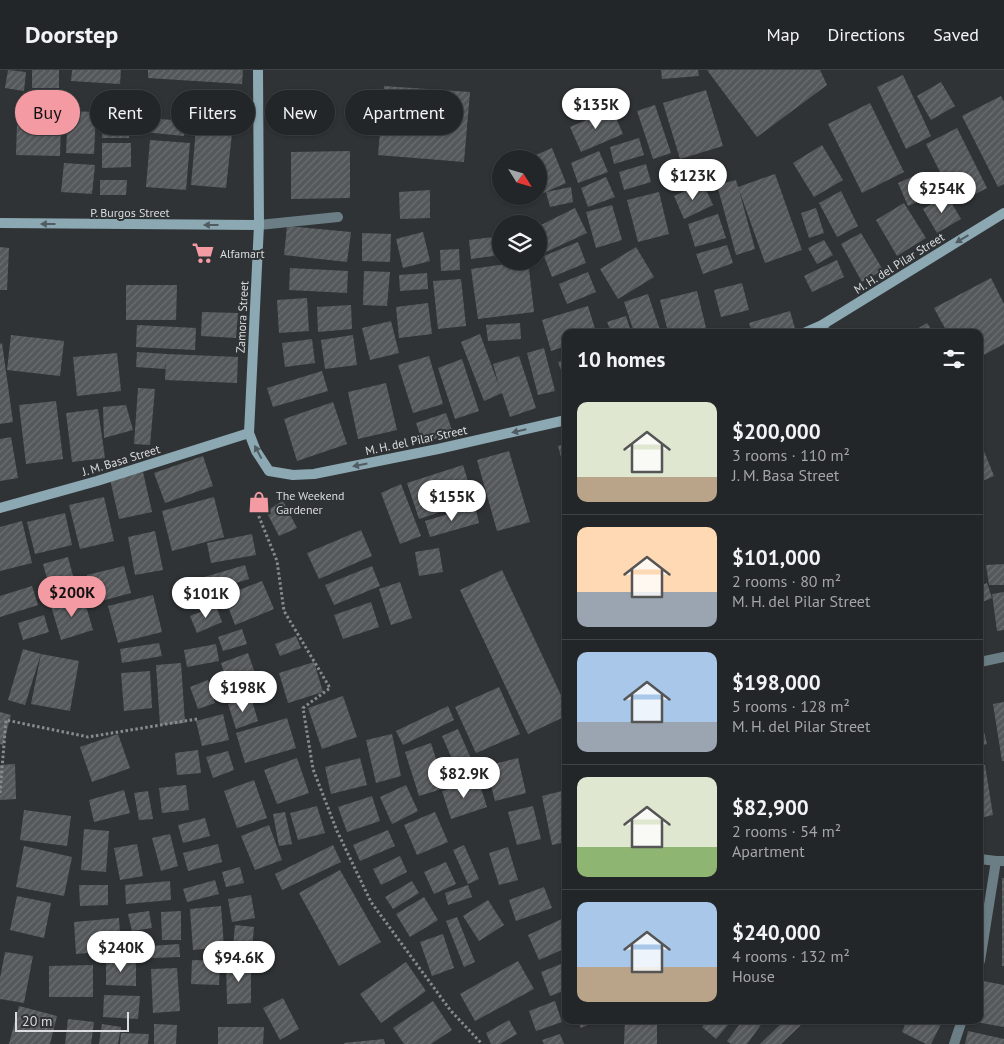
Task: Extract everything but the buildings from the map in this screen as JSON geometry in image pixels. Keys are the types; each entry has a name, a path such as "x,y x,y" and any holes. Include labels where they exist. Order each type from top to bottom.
{"street":[{"name":"Zamora Street","path":"258,70 259,225 249,433 256,451 269,471"},
{"name":"M. H. del Pilar Street","path":"824,329 1004,213"},
{"path":"259,225 338,217"},
{"name":"P. Burgos Street","path":"0,223 259,225"},
{"name":"M. H. del Pilar Street","path":"269,471 293,475 314,474 438,449 562,421"},
{"name":"J. M. Basa Street","path":"0,508 97,481 249,433"},
{"path":"983,661 1004,657"},
{"path":"983,859 1000,861 983,946"},
{"path":"954,1044 961,1024"}],"path":[{"path":"269,471 253,502 277,561 284,611 330,688 303,708 313,769 337,831 371,902 452,1011 482,1044"},
{"path":"0,792 6,720 88,736 197,719"}],"place":[{"name":"Alfamart","path":"203,253"},
{"name":"The Weekend Gardener","path":"259,502"}]}
